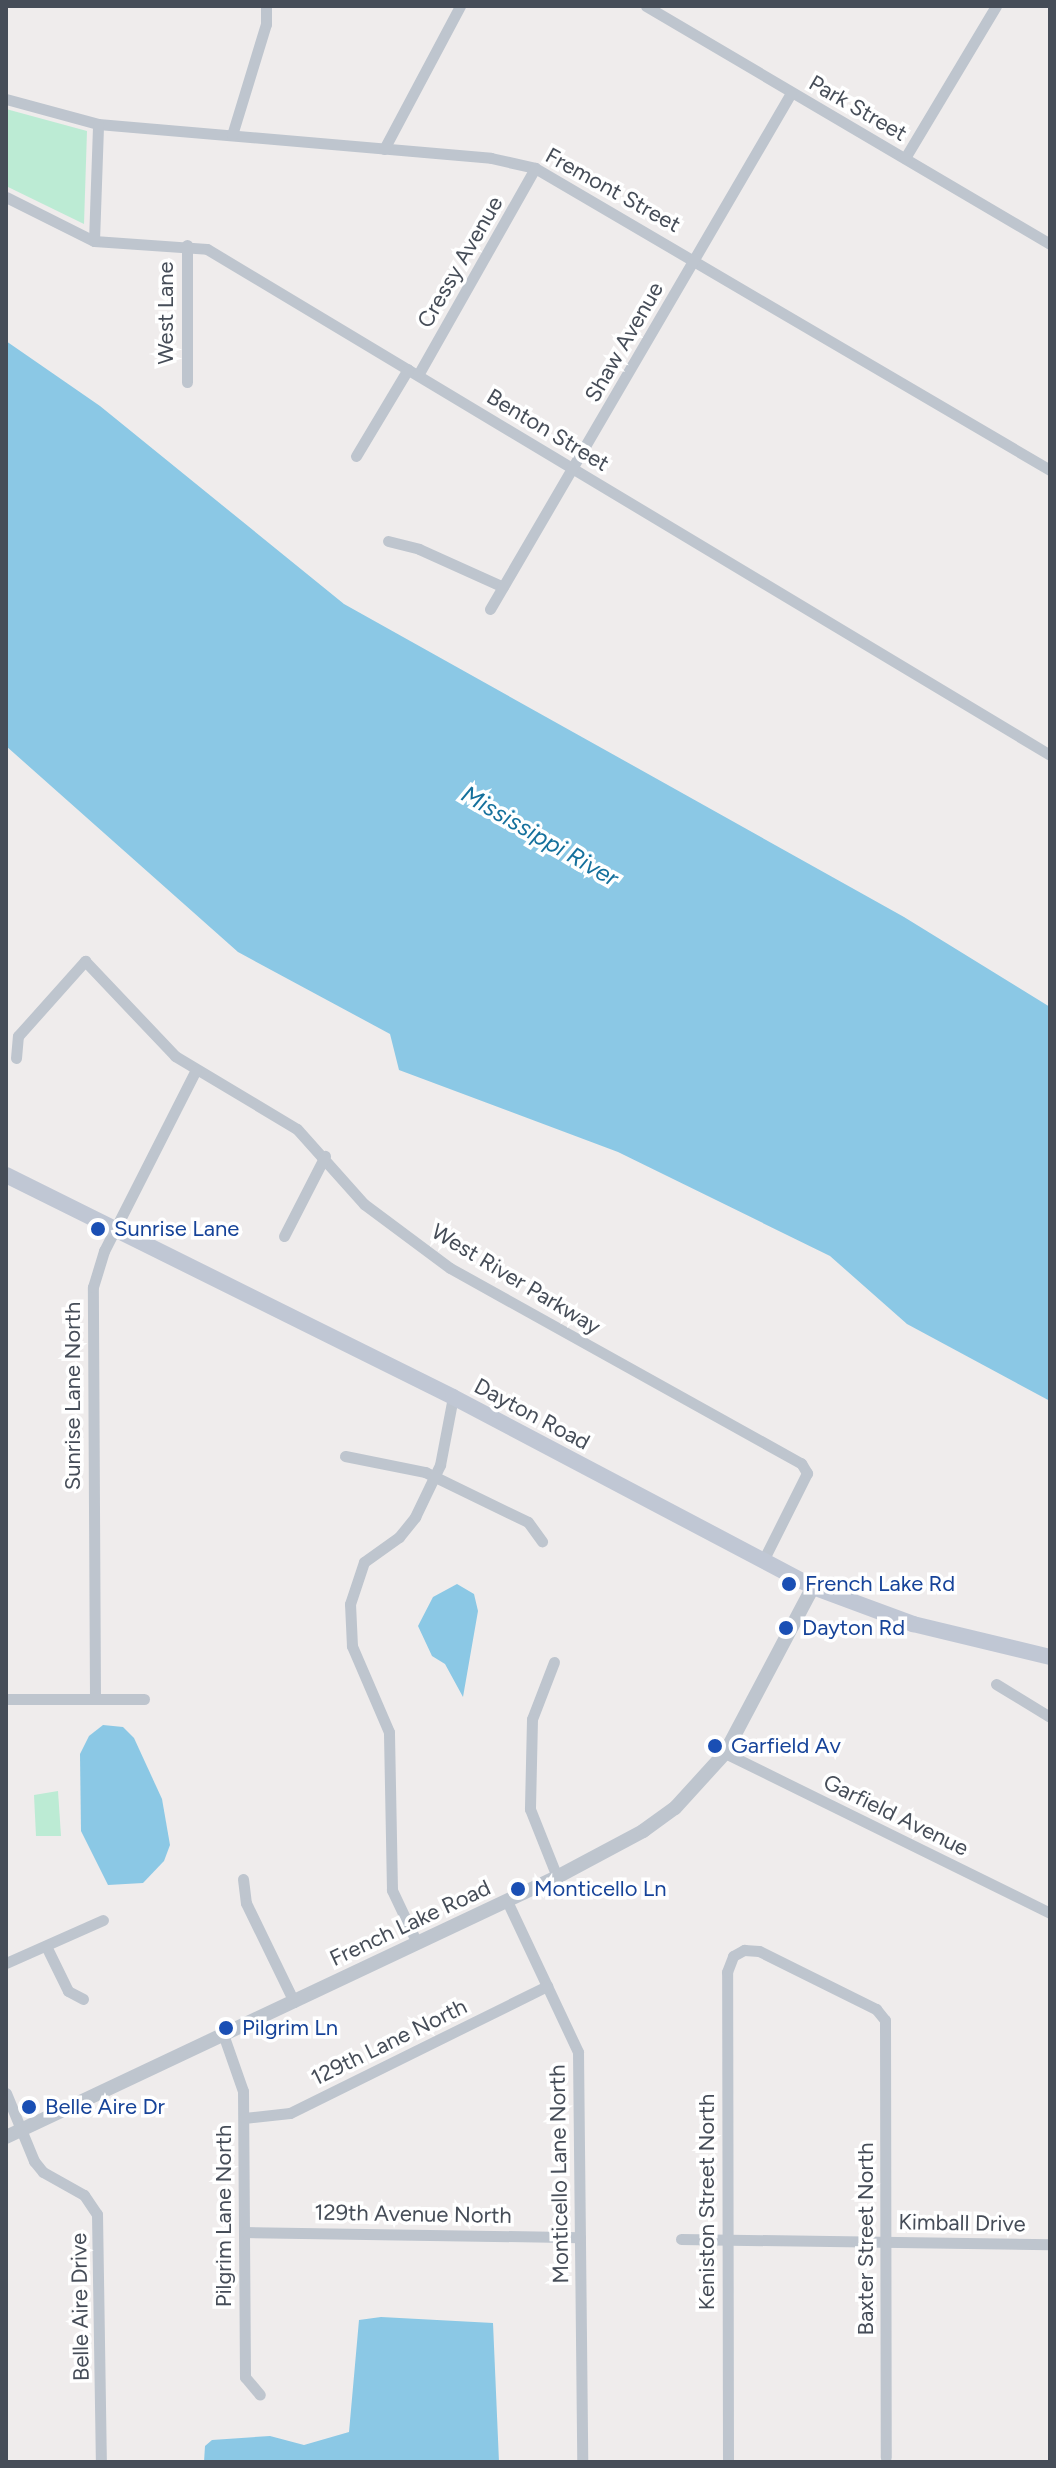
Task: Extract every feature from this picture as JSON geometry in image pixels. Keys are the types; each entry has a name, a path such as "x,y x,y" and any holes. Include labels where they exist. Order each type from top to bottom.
{"main road":[{"name":"Dayton Road","path":"6,1175 453,1397 813,1587 913,1624 1050,1657"}],"street":[{"path":"232,135 266,24 266,6"},
{"path":"384,149 460,6"},
{"name":"Park Street","path":"646,6 1050,244"},
{"path":"905,158 996,6"},
{"name":"Shaw Avenue","path":"490,609 791,93"},
{"name":"Fremont Street","path":"6,99 98,124 503,159 535,168 695,259 1050,470"},
{"path":"94,241 98,124"},
{"name":"Cressy Avenue","path":"356,456 413,372 535,168"},
{"name":"Benton Street","path":"6,197 94,241 187,245 207,249 1050,755"},
{"name":"West Lane","path":"187,245 187,382"},
{"path":"388,541 419,549 503,587"},
{"name":"West River Parkway","path":"16,1058 18,1036 85,961 161,1043 196,1070 297,1129 325,1156 364,1204 450,1268 801,1463 807,1473 763,1561"},
{"name":"Sunrise Lane North","path":"95,1698 92,1307 97,1271 196,1070"},
{"path":"284,1236 325,1156"},
{"path":"417,1943 392,1890 389,1732 352,1646 350,1604 364,1562 408,1528 435,1476 453,1397"},
{"path":"345,1456 435,1476 528,1522 542,1541"},
{"name":"French Lake Road","path":"13,2134 557,1877 675,1808 725,1753 813,1587"},
{"path":"554,1662 532,1719 530,1809 557,1877"},
{"path":"996,1684 1050,1717"},
{"path":"6,1699 144,1699"},
{"name":"Garfield Avenue","path":"725,1753 1050,1913"},
{"path":"243,1879 246,1903 294,2002"},
{"name":"Monticello Lane North","path":"507,1901 578,2052 582,2462"},
{"path":"6,1963 103,1920"},
{"path":"46,1946 68,1991 83,1999"},
{"name":"Baxter Street North","path":"744,1950 759,1951 863,2002 885,2020 886,2457"},
{"name":"Keniston Street North","path":"728,2462 727,1972 733,1956 744,1950"},
{"name":"129th Lane North","path":"244,2118 290,2113 547,1986"},
{"name":"Pilgrim Lane North","path":"223,2034 240,2077 244,2118 245,2377 260,2395"},
{"name":"Belle Aire Drive","path":"6,2093 13,2134 43,2172 84,2195 97,2214 101,2462"},
{"name":"129th Avenue North","path":"245,2232 580,2237"},
{"name":"Kimball Drive","path":"681,2239 1050,2244"}],"green space":[{"path":"6,109 87,131 84,224 6,186"},
{"path":"58,1791 61,1836 36,1836 34,1795"}],"water":[{"name":"Mississippi River","path":"6,341 100,406 344,604 904,917 1050,1007 1050,1401 907,1324 830,1256 618,1152 399,1070 390,1034 238,952 6,746"},
{"path":"457,1584 474,1594 478,1611 463,1697 445,1664 432,1656 418,1626 433,1597"},
{"path":"103,1725 123,1727 134,1738 162,1799 170,1845 164,1861 143,1883 108,1885 81,1831 80,1754 89,1736"},
{"path":"381,2317 493,2323 499,2462 204,2462 205,2446 212,2440 270,2436 304,2445 349,2432 359,2320"}],"place":[{"name":"Sunrise Lane","path":"98,1229"},
{"name":"French Lake Rd","path":"789,1584"},
{"name":"Dayton Rd","path":"786,1628"},
{"name":"Garfield Av","path":"715,1746"},
{"name":"Monticello Ln","path":"518,1889"},
{"name":"Pilgrim Ln","path":"226,2028"},
{"name":"Belle Aire Dr","path":"29,2107"}]}
